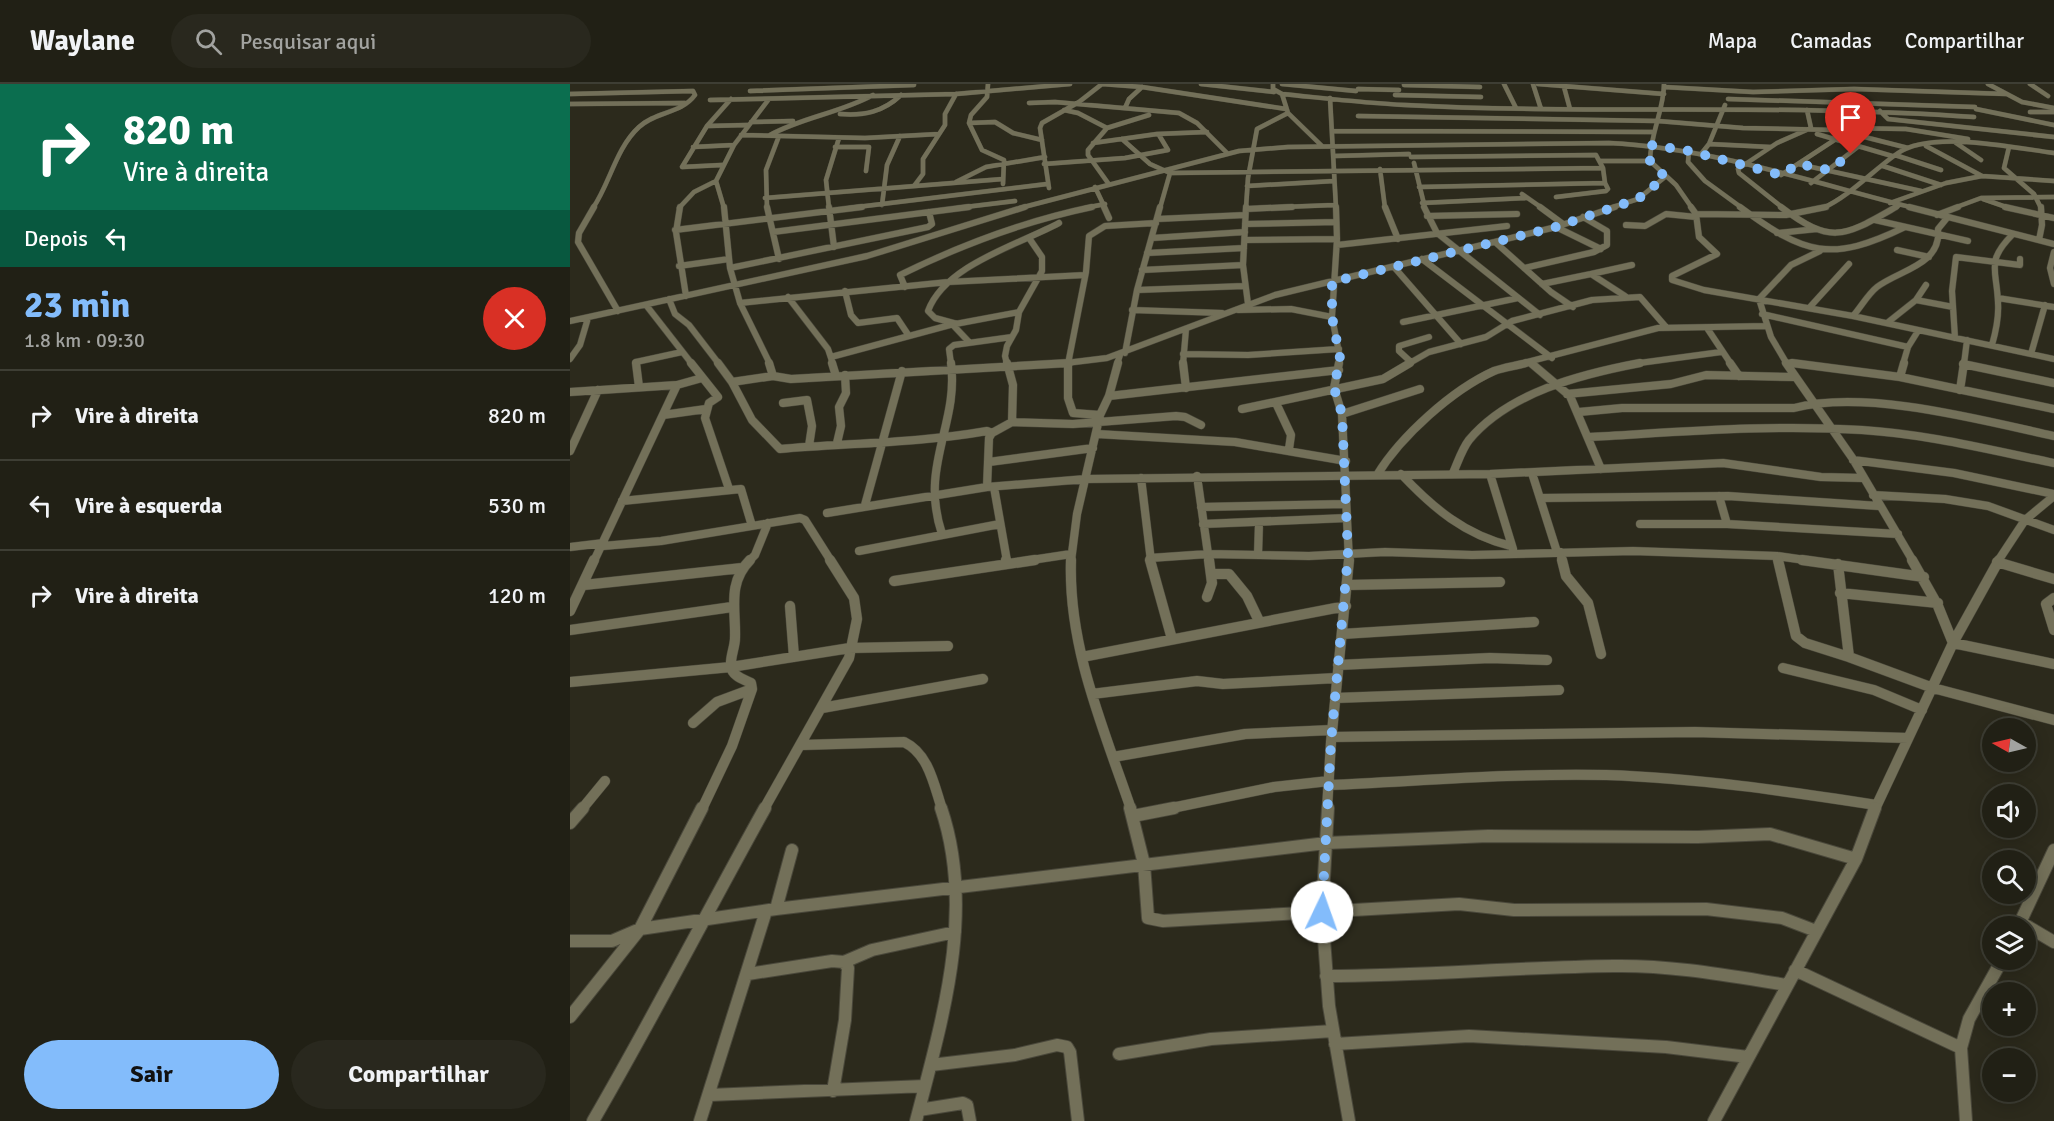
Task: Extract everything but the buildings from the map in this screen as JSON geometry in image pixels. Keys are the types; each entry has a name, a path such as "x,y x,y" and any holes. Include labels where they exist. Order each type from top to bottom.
{"street":[{"path":"744,99 756,84"},
{"path":"988,84 987,98 971,115 969,123 982,150 1002,159 1005,163 1003,179 1007,190 1019,208"},
{"path":"710,100 956,94 1070,84"},
{"path":"1054,198 1047,184 1040,128 1042,123 1076,104 1102,84 1142,87 1287,111"},
{"path":"1200,84 1404,105 1570,110 1880,111 1974,117"},
{"path":"1273,84 1274,92"},
{"path":"1282,84 1399,90"},
{"path":"1351,84 1357,87"},
{"path":"1504,84 1516,108"},
{"path":"1533,84 1541,109"},
{"path":"1538,84 1564,87 1586,86 1664,94"},
{"path":"1734,87 1749,84"},
{"path":"1783,84 1810,102"},
{"path":"1846,84 1860,95 1875,98"},
{"path":"1988,84 2024,103 2054,110"},
{"path":"2030,84 2048,96"},
{"path":"750,91 837,86 914,85"},
{"path":"832,113 875,112 891,106 914,85"},
{"path":"1389,104 1405,85 1479,86 1488,144"},
{"path":"2007,94 1852,89 1795,92 1664,85 1658,121 1652,132 1650,161 1676,185 1696,216 1699,237 1717,254 1672,276 1672,280 1704,290 1853,316 2054,359"},
{"path":"833,96 837,86"},
{"path":"1125,108 1129,99 1142,87"},
{"path":"1351,100 1357,87"},
{"path":"1564,87 1570,110"},
{"path":"1701,154 1709,144 1734,87"},
{"path":"1014,88 1020,99"},
{"path":"2038,90 2054,90"},
{"path":"570,94 693,91 694,98 680,109 648,120 627,140 620,150 608,184 579,233 578,242 618,311"},
{"path":"1971,141 1971,126 1977,93"},
{"path":"914,186 923,174 923,159 946,123 945,114 956,94"},
{"path":"1282,94 1287,111 1329,150 1405,145 1650,145 1689,151 2054,244"},
{"path":"770,135 802,121 854,107 873,95"},
{"path":"1395,95 1481,97"},
{"path":"1330,98 1332,131 1329,150 1334,169 1337,242 1332,282 1332,317 1339,349 1339,370 1334,388 1342,414 1346,460 1348,555 1346,606 1332,734 1322,912 1326,976 1334,1038 1349,1121"},
{"path":"722,165 682,167 708,126 731,99"},
{"path":"769,99 734,145 716,181 724,204 730,268 740,303 773,376"},
{"path":"1728,99 1975,108 2054,125"},
{"path":"1029,103 1040,100 1179,113 1207,132 1227,153"},
{"path":"570,104 685,103"},
{"path":"1403,130 1404,105"},
{"path":"1064,110 1078,113 1107,128"},
{"path":"1765,110 1775,129"},
{"path":"1807,110 1812,123 1807,131 1770,147 1738,169 1739,173 1792,215 1817,229 1840,234 1898,206"},
{"path":"2030,112 2054,110"},
{"path":"1248,304 1243,265 1247,186 1255,148 1255,132 1287,111"},
{"path":"1880,111 1888,119 1971,126 2054,137"},
{"path":"1107,183 1087,152 1107,128 1149,114"},
{"path":"1358,116 1658,121 1807,131 1838,130 1854,126 1906,129 2054,153"},
{"path":"2046,117 2054,118"},
{"path":"708,126 802,121"},
{"path":"969,123 995,122 1013,133 1042,140"},
{"path":"1838,130 1908,148"},
{"path":"1332,131 1652,132"},
{"path":"1807,131 1941,170"},
{"path":"1094,143 1207,132"},
{"path":"741,135 839,138 939,134"},
{"path":"1044,164 1141,156 1169,149 1160,135"},
{"path":"779,136 764,178 762,193 779,259"},
{"path":"882,205 882,188 887,165 900,136"},
{"path":"834,247 826,180 839,138"},
{"path":"1122,139 1150,164 1170,173 1334,169 1603,168"},
{"path":"1781,175 1836,139"},
{"path":"1626,225 1645,225 1666,214 1792,215 1828,206 1868,178 1893,155 1908,148 1971,141"},
{"path":"1956,143 1981,160"},
{"path":"1709,144 1770,147"},
{"path":"693,147 734,145"},
{"path":"1405,145 1416,169 1422,203 1437,233 1540,315"},
{"path":"1811,183 1859,146"},
{"path":"1926,146 1982,176"},
{"path":"835,147 869,147 866,171"},
{"path":"2009,147 2004,164 2011,177 2036,197 2042,217 2043,232 2039,240"},
{"path":"570,321 867,256 1107,183 1255,148 1410,155 1594,155 1600,160 1608,188 1606,191 1556,197"},
{"path":"1689,151 1688,162 1698,175 1751,216 1776,233 1820,251"},
{"path":"956,182 974,171 1005,163 1045,157"},
{"path":"1600,160 1650,161"},
{"path":"1798,164 1922,192"},
{"path":"1883,166 1941,185"},
{"path":"1380,169 1386,214 1398,239"},
{"path":"1458,169 1462,186"},
{"path":"1170,173 1131,310 1122,354 1099,419 1071,554 1071,591 1075,634 1092,694 1133,816 1144,864 1148,918 1154,921 1459,904 1514,910 1706,909 1782,918 1816,931"},
{"path":"1890,203 1941,185 1982,176 2054,181"},
{"path":"732,382 773,376 791,379 1069,363 1122,354 1164,335 1186,329 1275,295 1556,227 1638,199 1665,177"},
{"path":"765,198 826,191 1003,179"},
{"path":"686,296 679,266 675,230 676,212 681,203 695,190 716,181"},
{"path":"1247,186 1334,182"},
{"path":"1419,187 1605,183"},
{"path":"675,230 1047,184"},
{"path":"1515,185 1526,198 1563,224"},
{"path":"1095,187 1105,204 1109,218"},
{"path":"1937,215 1981,198 2054,197"},
{"path":"1422,203 1526,198"},
{"path":"1981,198 2016,211 2054,218"},
{"path":"773,232 1015,201"},
{"path":"905,287 900,275 945,254 1034,223 1105,204"},
{"path":"1666,214 1668,205"},
{"path":"1099,419 1071,412 1069,363 1072,330 1085,274 1086,239 1092,232 1115,226 1156,221 1334,206"},
{"path":"730,268 931,225 929,212"},
{"path":"1427,216 1517,214"},
{"path":"1524,268 1601,249 1608,240 1607,231 1583,217"},
{"path":"1937,233 1947,218"},
{"path":"1875,219 1968,241"},
{"path":"1245,224 1336,222"},
{"path":"969,342 955,325 935,318 928,312 929,305 948,282 964,269 1059,223"},
{"path":"1245,240 1337,242 1398,239 1507,226"},
{"path":"1556,227 1601,249"},
{"path":"1759,299 1791,265 1820,251 1856,249 1905,227"},
{"path":"1776,233 1817,229"},
{"path":"1152,238 1245,232"},
{"path":"1853,316 1877,287 1929,257 1940,238 1937,233"},
{"path":"1992,345 1997,329 1998,298 1991,262 1995,252 2013,234"},
{"path":"1012,422 1013,385 1010,366 1005,356 1019,312 1040,277 1042,257 1029,238"},
{"path":"1495,242 1542,284 1573,307"},
{"path":"1147,253 1244,248"},
{"path":"1897,250 1929,257"},
{"path":"2054,252 2050,268 2054,284"},
{"path":"1955,338 1952,273 1956,257 2020,265 2020,259"},
{"path":"679,266 729,259"},
{"path":"1422,259 1552,358"},
{"path":"1809,308 1849,264"},
{"path":"1142,270 1243,265"},
{"path":"1542,284 1632,265"},
{"path":"1394,267 1461,344"},
{"path":"740,303 948,282 1085,274"},
{"path":"1591,274 1626,297"},
{"path":"1887,323 1916,300 1926,285"},
{"path":"1137,290 1244,286"},
{"path":"845,291 851,315 858,323 897,318 909,336"},
{"path":"788,297 828,349 836,376"},
{"path":"1403,322 1437,317 1518,298"},
{"path":"1242,409 1393,376 1429,352 1486,337 1507,324 1600,299 1641,298 1645,306 1666,327"},
{"path":"1998,298 2054,307"},
{"path":"1759,299 1762,314 1785,362 1853,460 1924,577 1938,603 1953,643"},
{"path":"666,300 675,314 689,324 732,382 752,420 780,449 883,440 940,439 987,431 992,433"},
{"path":"1916,300 1953,307"},
{"path":"650,304 682,352 718,397 709,402 705,418 729,489"},
{"path":"2031,354 2045,305"},
{"path":"1131,310 1230,312 1291,309 1332,317"},
{"path":"831,357 870,350 909,336 1019,312"},
{"path":"1762,314 1908,347"},
{"path":"570,358 580,345 588,318"},
{"path":"1377,475 1392,451 1466,388 1495,371 1552,358 1641,331 1666,327 1767,326"},
{"path":"1707,328 1739,376"},
{"path":"1186,329 1183,354 1186,387"},
{"path":"1900,377 1908,347 1918,331"},
{"path":"942,534 933,496 940,439 952,388 953,369 949,349 969,342 1012,337"},
{"path":"1411,362 1399,351 1399,346 1429,337"},
{"path":"1960,390 1967,340"},
{"path":"1183,354 1248,355 1339,349"},
{"path":"639,387 636,362 682,352"},
{"path":"1453,473 1470,439 1489,421 1536,394 1633,364 1677,355 1721,352"},
{"path":"1785,362 1900,377 2054,409"},
{"path":"1531,363 1567,394 1579,412 1601,468"},
{"path":"1963,364 2054,383"},
{"path":"1109,396 1339,370"},
{"path":"865,505 902,371"},
{"path":"837,443 841,426 839,407 846,393 845,375"},
{"path":"1567,394 1671,384 1706,375 1794,377"},
{"path":"570,392 677,384 702,378"},
{"path":"570,611 573,600 584,585 604,544 677,384"},
{"path":"1342,414 1420,389"},
{"path":"570,451 598,390"},
{"path":"783,403 807,400 812,426 809,446"},
{"path":"1276,403 1291,435 1289,449"},
{"path":"1579,412 1622,408 1713,406 1794,408 1813,403 1866,404 1953,414 2054,436"},
{"path":"663,415 706,409"},
{"path":"1007,563 991,487 989,438 992,433 1012,422 1055,425 1099,419 1176,416 1185,417 1201,425"},
{"path":"1589,437 1778,427 1832,429 1909,435 2054,463"},
{"path":"1097,434 1235,442 1346,460"},
{"path":"989,462 1093,448"},
{"path":"1853,460 1920,466 1987,477 2054,495"},
{"path":"827,513 865,505 991,487 1086,479 1532,473 1723,463 1821,477 1863,478"},
{"path":"1532,473 1566,576 1588,603 1601,654"},
{"path":"1401,474 1459,527 1480,539 1513,549"},
{"path":"1490,474 1513,549"},
{"path":"1197,476 1212,583 1207,597"},
{"path":"1141,478 1150,558 1172,639"},
{"path":"622,501 729,489 742,490 752,526"},
{"path":"1873,495 1945,499 1988,506 2054,530"},
{"path":"1714,1121 1856,859 1876,806 1953,643 1997,562 2025,520 2054,495"},
{"path":"1719,496 1727,524"},
{"path":"1541,498 1767,497 1879,506"},
{"path":"1201,507 1346,504"},
{"path":"570,547 662,541 793,518 805,520 854,598 857,619 849,658 593,1121"},
{"path":"1203,524 1347,518"},
{"path":"570,1017 640,929 732,746 752,689 751,683 737,677 731,667 735,638 732,607 742,568 755,555 768,523"},
{"path":"1258,555 1259,523"},
{"path":"859,551 1000,524"},
{"path":"1640,524 1727,524 1898,534"},
{"path":"1150,558 1208,554 1348,555 1395,552 1472,555 1513,549 1558,552 1633,551 1777,556 1924,577"},
{"path":"894,581 1071,554"},
{"path":"1777,556 1799,641 1933,688 2054,720"},
{"path":"1997,562 2054,579"},
{"path":"1838,564 1849,657"},
{"path":"584,585 742,568"},
{"path":"1211,574 1229,574 1236,584 1248,594 1259,621"},
{"path":"1347,585 1500,582"},
{"path":"1840,593 1938,603"},
{"path":"2054,598 2048,600 2046,604 2054,630"},
{"path":"790,606 794,657"},
{"path":"1082,657 1346,606"},
{"path":"570,630 732,607"},
{"path":"1342,634 1534,622"},
{"path":"1953,643 2054,664"},
{"path":"570,682 731,667 850,648 948,646"},
{"path":"1338,664 1490,658 1547,660"},
{"path":"1783,668 1874,690 1922,710"},
{"path":"1092,694 1197,681 1223,684 1337,678"},
{"path":"822,708 983,679"},
{"path":"693,723 717,702 752,689"},
{"path":"1335,698 1559,690"},
{"path":"1113,757 1245,735 1695,732 1908,738"},
{"path":"802,745 904,742 914,746 922,755 944,808 958,886 949,990 918,1115 963,1103 967,1105 969,1121"},
{"path":"1133,816 1274,787 1329,783 1525,777 1642,777 1759,787 1876,806"},
{"path":"570,823 606,781"},
{"path":"570,941 612,940 640,929 771,910 1326,843 1488,836 1698,837 1770,834 1856,859"},
{"path":"2023,916 2054,849"},
{"path":"700,1121 748,974 792,850"},
{"path":"748,974 832,961 844,962 872,950 955,932"},
{"path":"2036,933 2054,942"},
{"path":"833,1091 845,1020 848,968 844,962"},
{"path":"1326,976 1415,976 1617,966 1702,972 1787,985"},
{"path":"1795,970 1961,1048"},
{"path":"1966,1121 1961,1048 1968,1019 1996,970"},
{"path":"1119,1054 1211,1039 1469,1036 1666,1047 1748,1057"},
{"path":"931,1065 1015,1055 1057,1045 1067,1047 1071,1052 1078,1121"},
{"path":"709,1095 925,1086"}],"route":[{"path":"1322,912 1331,742 1346,606 1348,555 1346,460 1342,414 1334,388 1340,358 1332,317 1332,282 1456,250 1536,233 1638,199 1665,177 1650,161 1650,145 1689,151 1781,175 1798,164 1829,170 1851,154"}]}
